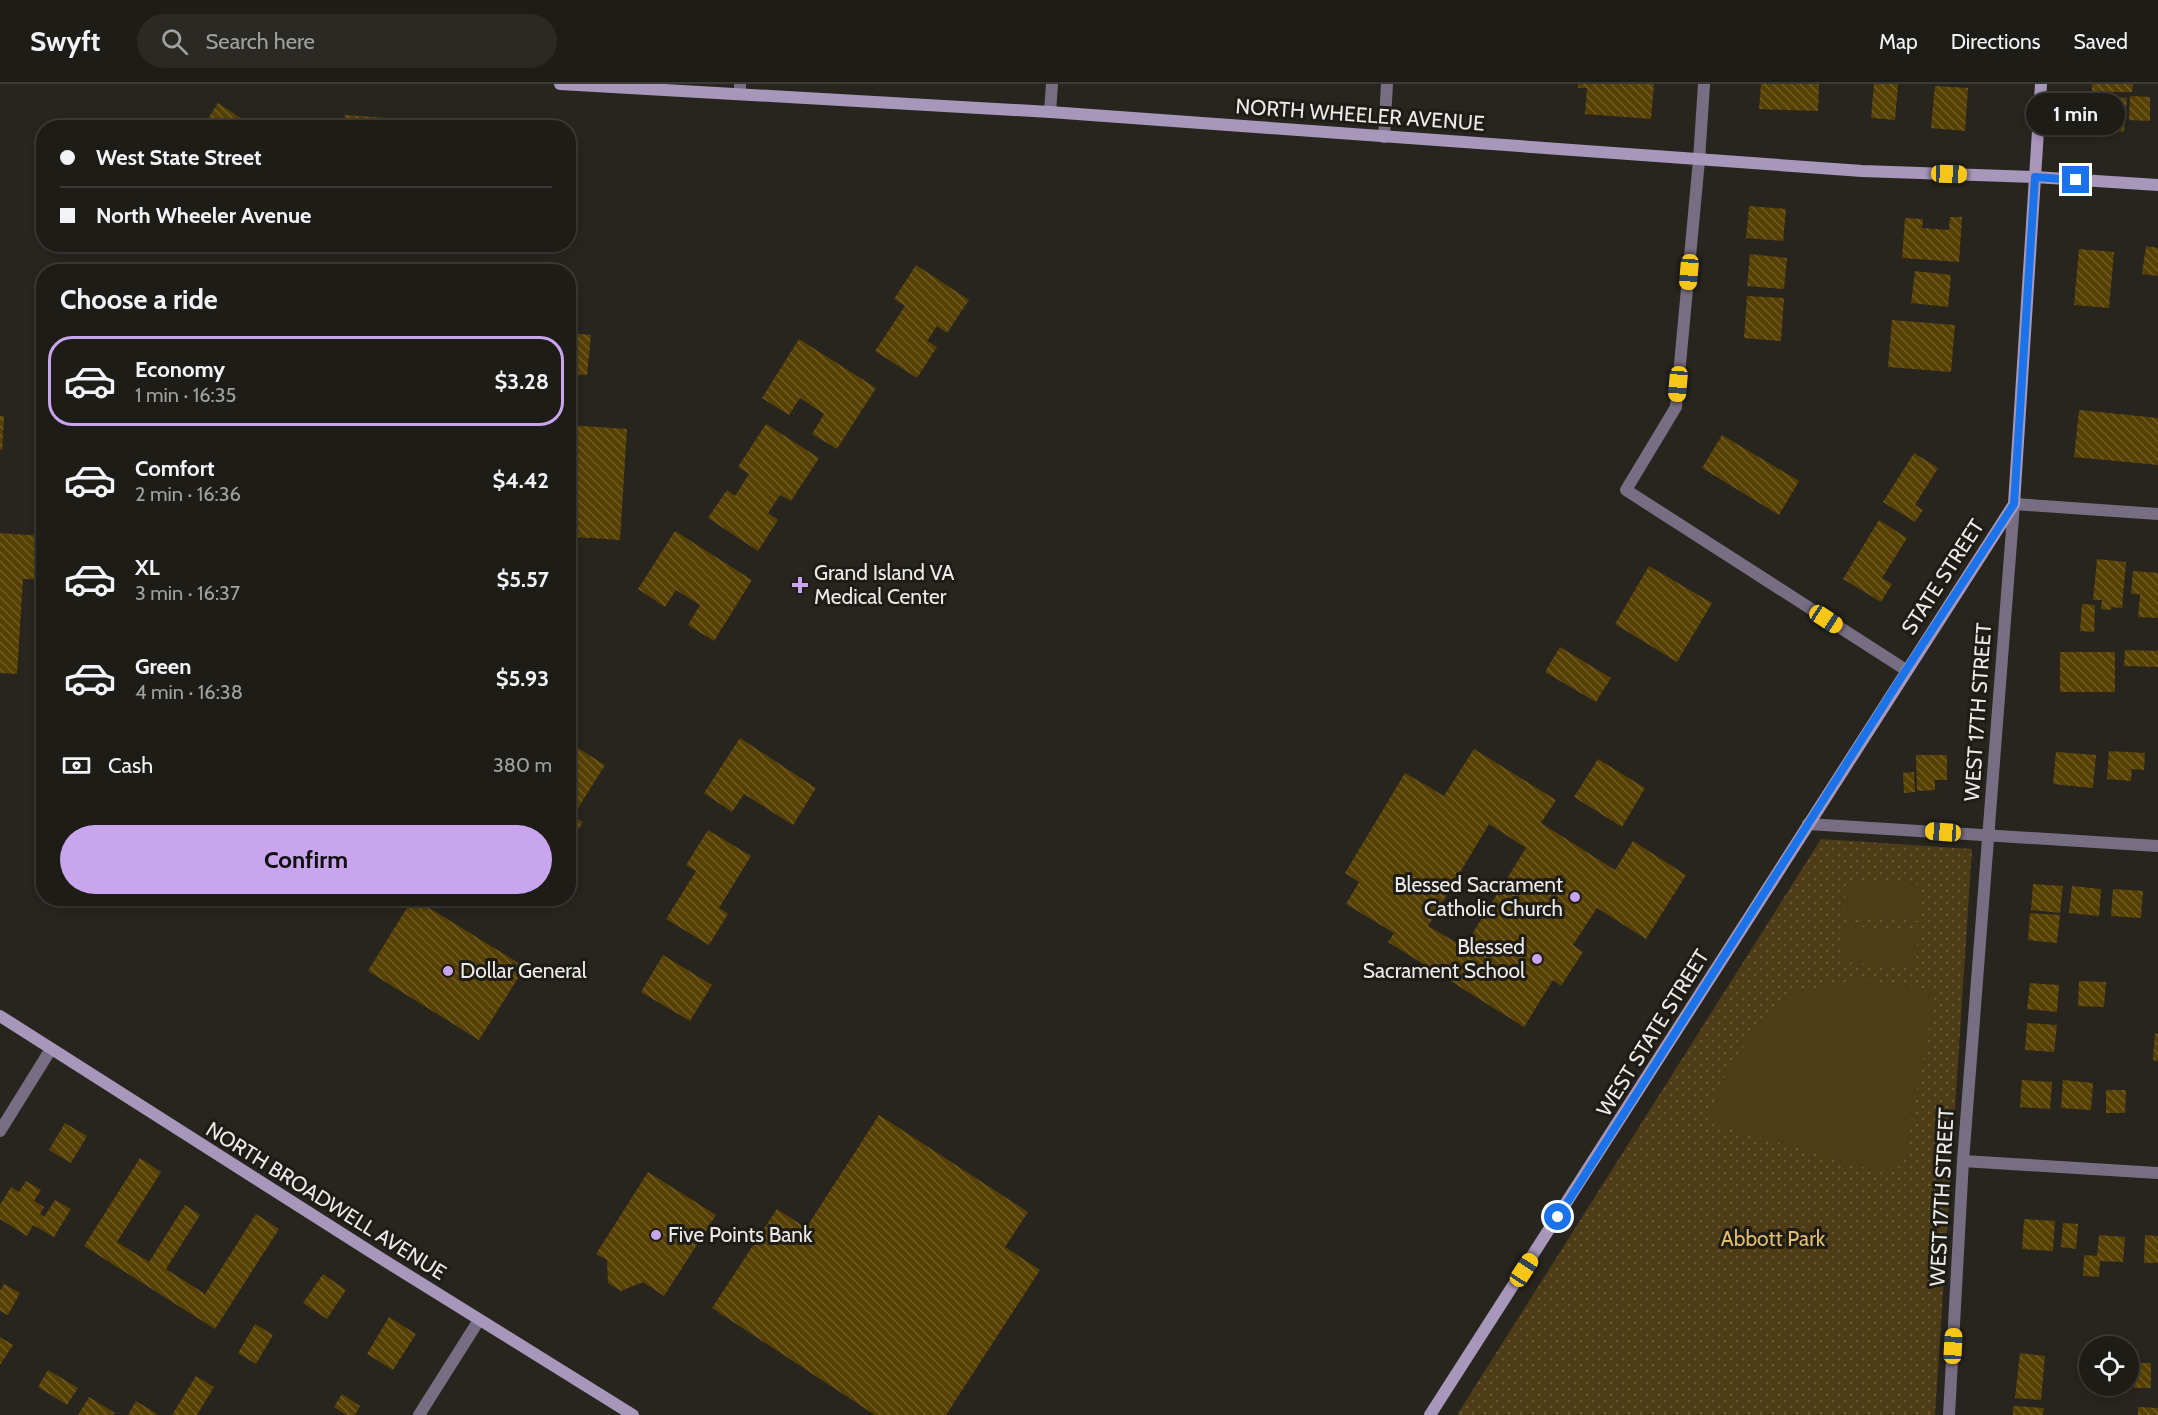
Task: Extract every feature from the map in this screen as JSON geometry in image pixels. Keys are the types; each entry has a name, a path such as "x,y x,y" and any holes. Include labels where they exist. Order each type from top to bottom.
{"street":[{"name":"NORTH WHEELER AVENUE","path":"560,84 740,89 1699,160 1862,171 2035,177 2158,185"},
{"path":"1050,112 1052,84"},
{"path":"1384,137 1387,84"},
{"path":"1704,84 1676,407 1626,490 1906,670"},
{"name":"WEST 17TH STREET","path":"1949,1415 1963,1161 2014,504 2041,84"},
{"path":"2014,504 2158,514"},
{"name":"STATE STREET","path":"1906,670 2014,504"},
{"name":"WEST STATE STREET","path":"1430,1415 1906,670"},
{"path":"1808,824 2158,846"},
{"name":"NORTH BROADWELL AVENUE","path":"0,1016 633,1415"},
{"path":"0,1131 51,1048"},
{"path":"1963,1161 2158,1173"},
{"path":"419,1415 479,1320"}],"green space":[{"name":"Abbott Park","path":"1821,839 1972,849 1935,1415 1457,1415"},
{"path":"1846,881 1921,885 1919,921 1844,917"},
{"path":"1843,926 1918,931 1916,966 1841,962"},
{"path":"1858,979 1936,990 1903,1164 1887,1174 1707,1122 1725,1077 1747,1040 1767,1015 1793,993"}],"building":[{"path":"1578,84 1654,84 1651,119 1585,114 1587,88 1578,88"},
{"path":"1761,84 1819,84 1818,111 1759,109"},
{"path":"1874,84 1898,84 1895,120 1871,118"},
{"path":"2092,84 2133,84 2132,92 2092,92"},
{"path":"1935,86 1968,88 1965,131 1931,128"},
{"path":"2092,95 2127,98 2124,132 2088,128"},
{"path":"2130,96 2150,97 2150,121 2129,120"},
{"path":"218,103 244,120 207,120"},
{"path":"345,115 387,118 387,120 345,120"},
{"path":"1749,206 1786,209 1783,241 1746,238"},
{"path":"1950,217 1962,217 1959,262 1902,258 1905,218 1923,219 1922,228 1949,230"},
{"path":"2146,246 2158,248 2158,276 2142,274"},
{"path":"2079,249 2114,252 2109,308 2074,305"},
{"path":"1750,254 1787,258 1784,289 1747,286"},
{"path":"916,265 969,300 947,333 937,326 927,341 937,347 917,378 875,351 905,306 894,299"},
{"path":"1915,271 1951,275 1948,307 1911,303"},
{"path":"1747,296 1784,298 1781,341 1744,338"},
{"path":"1892,320 1955,325 1951,372 1888,367"},
{"path":"576,334 591,335 587,375 576,374"},
{"path":"799,339 876,388 837,449 812,434 824,414 800,398 789,415 762,398"},
{"path":"2079,410 2158,418 2158,465 2074,457"},
{"path":"0,416 4,416 2,450 0,450"},
{"path":"766,424 819,458 791,501 780,495 768,513 778,520 758,551 708,518 727,490 735,496 749,474 738,467"},
{"path":"576,426 627,429 620,540 576,537 578,522 576,522"},
{"path":"1722,435 1799,481 1779,515 1702,468"},
{"path":"1914,453 1938,468 1915,505 1923,510 1915,522 1883,502"},
{"path":"1879,520 1907,538 1882,578 1892,584 1881,602 1843,579"},
{"path":"675,531 752,580 714,641 688,625 700,605 676,590 665,607 638,589"},
{"path":"0,533 36,535 36,580 23,579 17,674 0,673"},
{"path":"2097,559 2126,562 2122,608 2101,609 2102,600 2093,600"},
{"path":"1649,566 1712,603 1677,662 1615,624"},
{"path":"2133,571 2158,573 2158,618 2138,617 2140,594 2131,594"},
{"path":"2082,604 2095,605 2094,632 2080,631"},
{"path":"1560,647 1611,678 1596,702 1545,672"},
{"path":"2125,650 2158,651 2158,667 2124,666"},
{"path":"2060,652 2115,652 2115,692 2060,692"},
{"path":"740,738 816,788 793,825 744,794 732,812 704,793"},
{"path":"576,747 605,765 576,811"},
{"path":"1474,749 1556,800 1541,823 1615,870 1633,841 1686,875 1646,939 1597,908 1573,945 1583,952 1561,986 1553,980 1524,1027 1388,942 1394,933 1346,904 1359,882 1345,873 1405,773 1444,796","holes":["1489,824 1526,848 1464,947 1428,926"]},
{"path":"2109,751 2145,753 2144,770 2132,769 2131,781 2107,779"},
{"path":"2056,752 2096,755 2093,788 2053,784"},
{"path":"1916,755 1947,755 1947,780 1935,780 1935,790 1917,791"},
{"path":"1598,759 1645,788 1622,827 1574,797"},
{"path":"1914,772 1915,792 1904,793 1903,773"},
{"path":"576,818 583,822 576,833"},
{"path":"708,830 751,856 719,908 728,914 709,945 666,919 696,871 686,865"},
{"path":"2033,884 2063,886 2060,913 2031,910"},
{"path":"2072,886 2101,889 2099,916 2069,913"},
{"path":"2113,889 2143,891 2141,918 2111,916"},
{"path":"408,906 426,906 525,967 479,1040 368,971"},
{"path":"2030,913 2060,915 2057,943 2028,940"},
{"path":"663,955 712,985 690,1021 641,992"},
{"path":"2079,981 2106,982 2104,1007 2078,1006"},
{"path":"2030,983 2059,985 2057,1012 2027,1009"},
{"path":"2027,1023 2057,1025 2054,1052 2025,1050"},
{"path":"2155,1033 2158,1034 2158,1061 2153,1060"},
{"path":"2022,1080 2052,1082 2050,1109 2020,1107"},
{"path":"2063,1080 2093,1083 2091,1110 2061,1108"},
{"path":"2106,1090 2126,1090 2125,1113 2106,1113"},
{"path":"879,1115 1028,1212 1005,1247 1040,1270 946,1415 875,1415 712,1308 777,1209 806,1228"},
{"path":"65,1123 87,1136 71,1163 49,1150"},
{"path":"140,1158 161,1172 117,1242 149,1262 185,1205 200,1215 166,1269 205,1294 256,1214 279,1229 215,1329 84,1246"},
{"path":"648,1172 716,1215 664,1296 643,1282 621,1291 608,1283 607,1260 596,1254"},
{"path":"26,1181 41,1190 34,1201 44,1207 40,1214 44,1217 55,1200 71,1209 54,1237 33,1225 27,1236 0,1219 0,1205 11,1187 19,1192"},
{"path":"2024,1219 2055,1221 2053,1251 2022,1249"},
{"path":"2063,1223 2078,1224 2076,1249 2061,1247"},
{"path":"2099,1235 2125,1237 2123,1262 2100,1261 2099,1277 2083,1276 2084,1255 2097,1256"},
{"path":"2145,1235 2158,1236 2158,1263 2144,1263"},
{"path":"323,1274 346,1290 327,1319 303,1303"},
{"path":"4,1284 20,1293 8,1315 0,1311 0,1291"},
{"path":"389,1317 416,1334 393,1370 367,1354"},
{"path":"255,1324 273,1335 256,1364 238,1353"},
{"path":"0,1337 13,1345 0,1365"},
{"path":"2020,1353 2045,1356 2041,1400 2015,1398"},
{"path":"2139,1363 2151,1363 2151,1388 2139,1388"},
{"path":"48,1370 78,1388 67,1405 38,1387"},
{"path":"196,1376 214,1387 197,1415 172,1415"},
{"path":"342,1394 360,1406 355,1415 346,1415 334,1407"},
{"path":"89,1397 115,1413 113,1415 78,1415"},
{"path":"136,1401 157,1414 128,1415"},
{"path":"2013,1406 2044,1408 2043,1415 2013,1415"},
{"path":"2138,1407 2158,1408 2158,1415 2138,1415"}],"place":[{"name":"Grand Island VA Medical Center","path":"800,585"},
{"name":"Blessed Sacrament Catholic Church","path":"1575,897"},
{"name":"Blessed Sacrament School","path":"1537,959"},
{"name":"Dollar General","path":"448,971"},
{"name":"Five Points Bank","path":"656,1235"}],"route":[{"path":"1558,1217 2014,504 2035,177 2076,180"}]}
